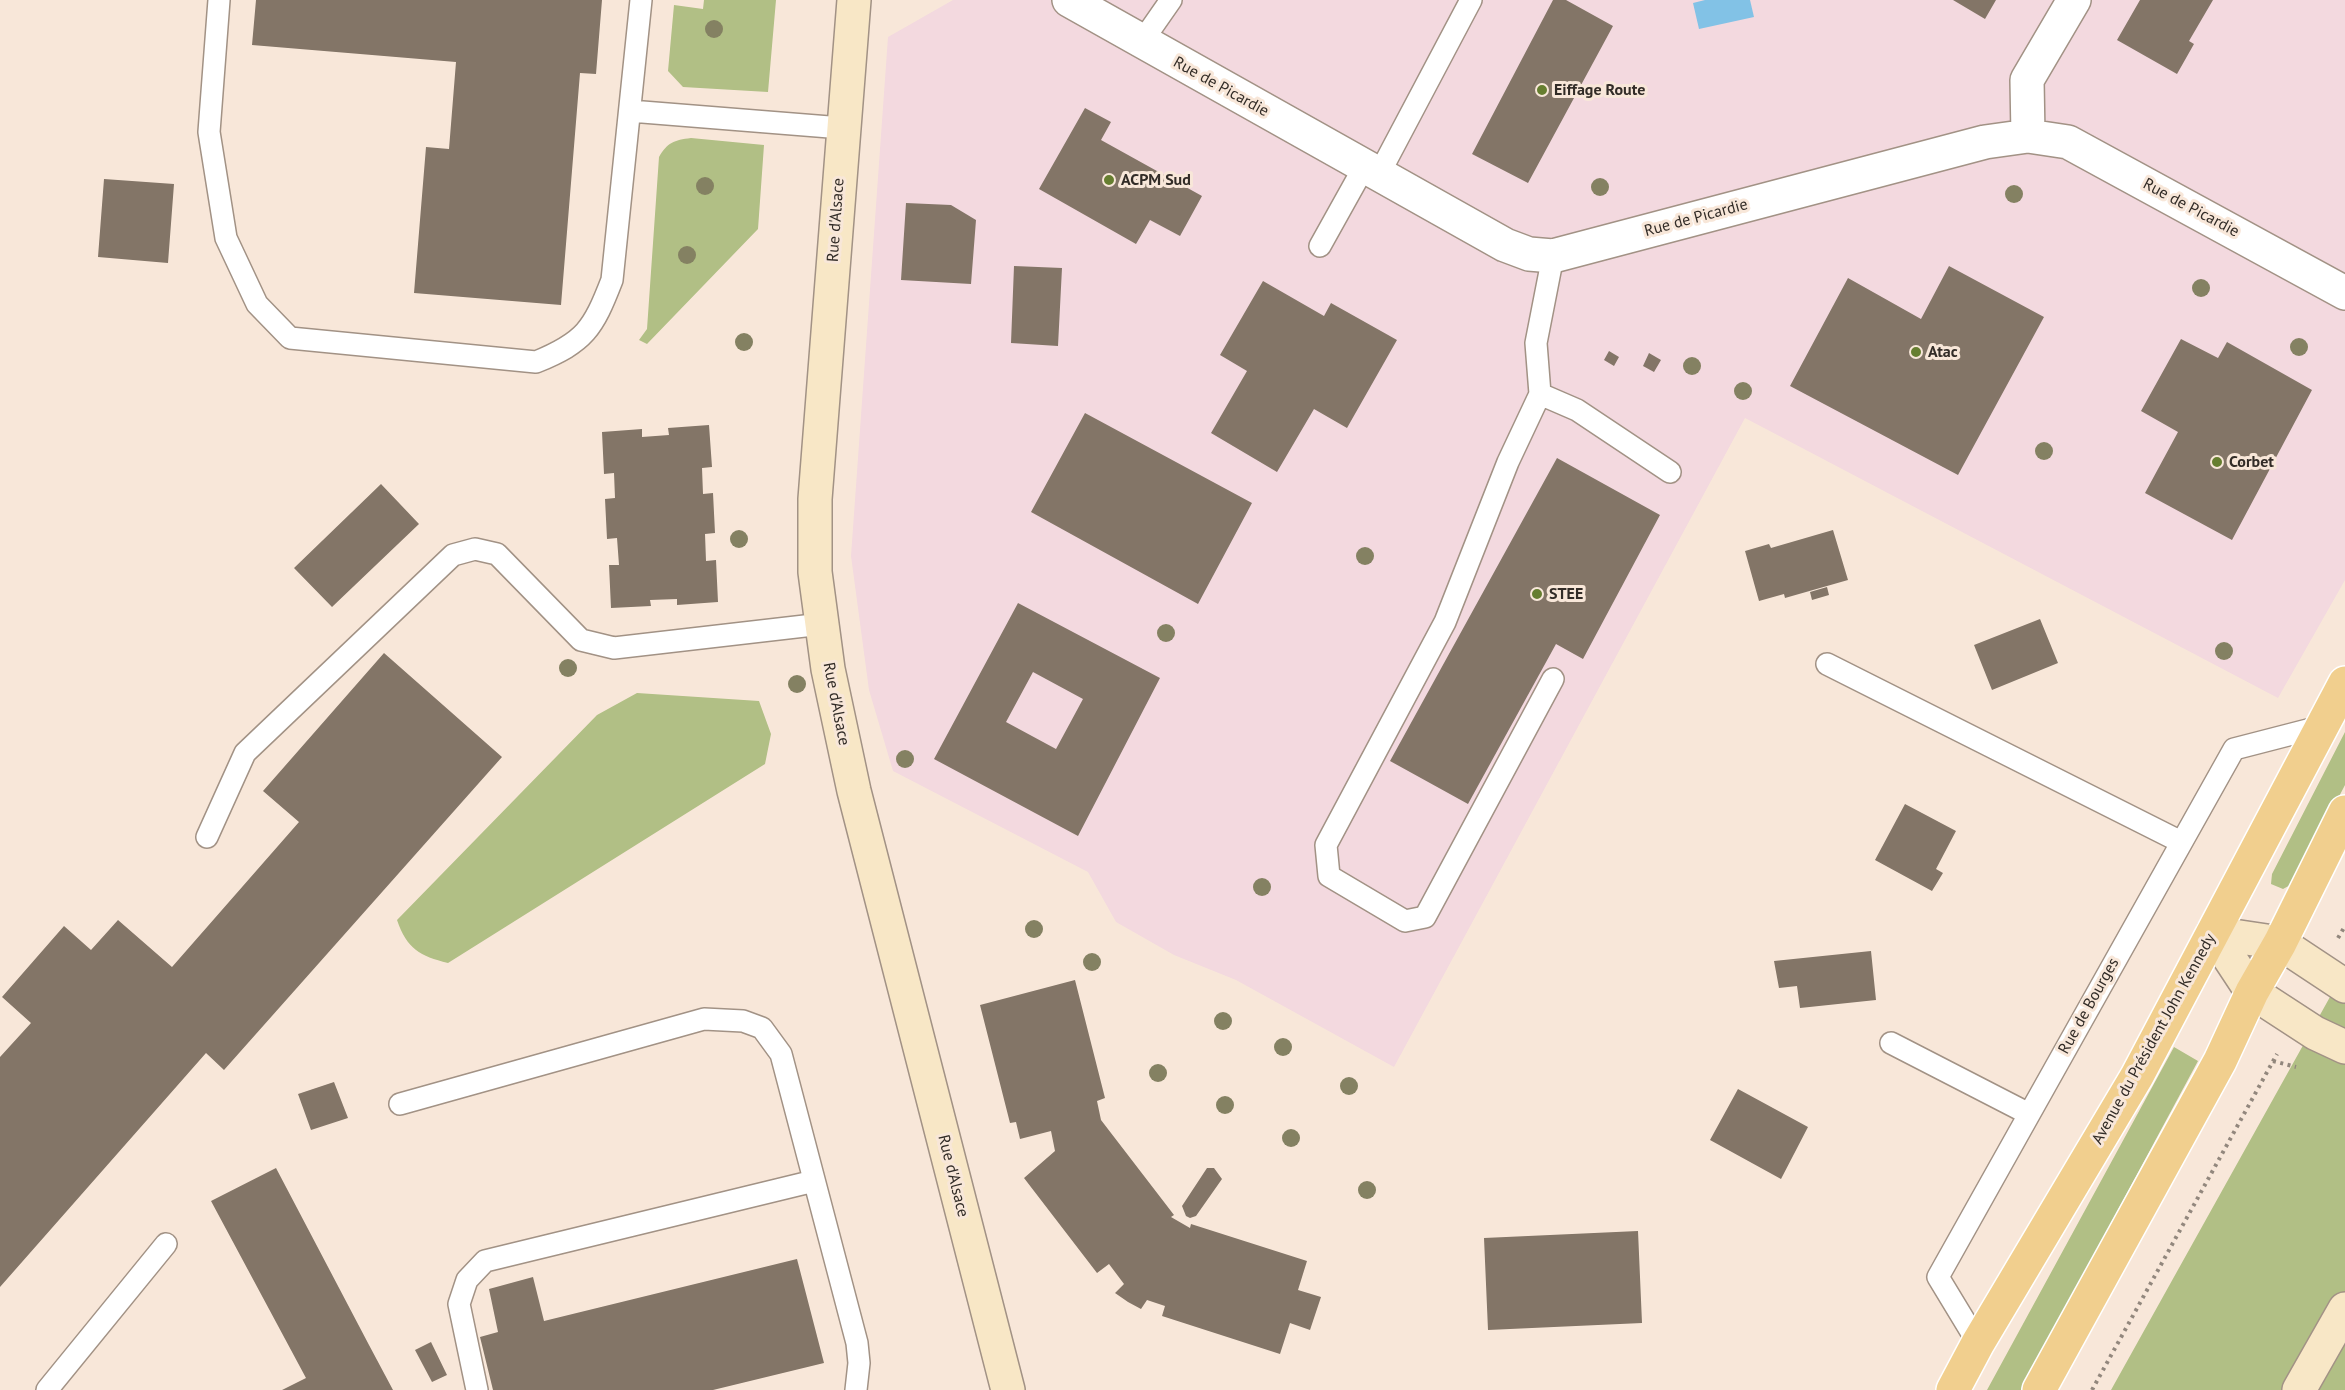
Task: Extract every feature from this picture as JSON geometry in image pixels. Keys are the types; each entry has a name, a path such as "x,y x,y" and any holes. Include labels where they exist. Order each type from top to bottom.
{"main road":[{"name":"Avenue du Président John Kennedy","path":"1953,1390 1978,1343 2137,1076 2345,683"},
{"path":"2039,1390 2220,1061 2252,993 2280,943 2345,812"}],"street":[{"name":"Rue d'Alsace","path":"854,0 842,128 815,500 815,572 828,669 854,791 1008,1390"},
{"name":"Rue de Picardie","path":"1069,0 1141,43 1505,245 1529,254 1552,256 1985,142 2028,136 2068,142 2345,293"},
{"path":"2028,136 2027,80 2074,0"},
{"path":"2213,933 2280,943 2345,987"},
{"path":"2213,933 2252,993 2315,1032 2345,1047"},
{"path":"2299,1390 2345,1309"}],"lane":[{"path":"219,0 209,132 226,238 257,304 290,338 536,362 569,348 597,318 612,280 641,0"},
{"path":"1141,43 1171,0"},
{"path":"1320,246 1371,171 1471,0"},
{"path":"630,111 842,128"},
{"path":"1552,256 1536,343 1540,394 1508,462 1445,622 1326,845 1329,876 1405,921 1425,917 1553,679"},
{"path":"1540,394 1577,410 1670,472"},
{"path":"207,837 245,753 453,555 475,549 497,554 581,640 614,648 822,624"},
{"path":"1827,664 2181,842"},
{"name":"Rue de Bourges","path":"1978,1343 1938,1277 2181,842 2234,748 2323,726"},
{"path":"400,1104 704,1019 743,1021 762,1028 781,1054 857,1343 859,1363 856,1390"},
{"path":"1891,1043 2029,1114"},
{"path":"477,1390 459,1304 467,1280 486,1261 814,1181"},
{"path":"47,1390 166,1244"}],"path":[{"path":"2092,1390 2273,1061"}],"shaded area":[{"path":"953,0 2345,0 2345,580 2278,698 1745,418 1394,1067 1236,980 1174,955 1116,922 1088,872 893,771 869,690 851,556 888,37"}],"green space":[{"path":"704,0 776,0 768,92 683,87 668,71 674,5 703,9"},
{"path":"691,138 764,145 758,229 647,344 639,340 647,329 659,157 672,143"},
{"path":"637,693 759,701 771,734 765,764 448,963 422,954 410,945 397,920 597,715"},
{"path":"2345,732 2345,785 2294,883 2283,889 2271,884 2272,874"},
{"path":"2345,970 2345,1390 2111,1390"},
{"path":"2174,1047 2198,1061 2021,1390 1987,1390"}],"water":[{"path":"1705,0 1750,0 1754,17 1699,29 1693,3"}],"building":[{"path":"256,0 602,0 596,74 580,73 561,305 414,293 426,147 449,149 456,62 252,45"},
{"name":"Eiffage Route","path":"1553,0 1566,0 1613,26 1528,183 1472,154"},
{"path":"1953,0 1996,0 1985,19"},
{"path":"2140,0 2213,0 2189,41 2194,44 2177,74 2117,40"},
{"path":"1085,108 1111,122 1101,140 1202,196 1180,236 1150,220 1136,244 1039,189"},
{"path":"104,179 174,184 168,263 98,257"},
{"path":"906,203 951,205 976,220 971,284 901,280"},
{"path":"1014,266 1062,268 1058,346 1011,343"},
{"name":"Atac","path":"1949,266 2044,317 1958,475 1790,386 1848,278 1921,319"},
{"path":"1263,281 1324,316 1331,303 1397,340 1347,428 1314,409 1277,472 1211,433 1247,371 1220,355"},
{"name":"Corbet","path":"2181,339 2218,358 2227,342 2312,390 2232,540 2145,493 2178,432 2141,411"},
{"path":"1609,351 1619,357 1614,366 1604,360"},
{"path":"1649,353 1661,360 1654,372 1643,366"},
{"path":"1085,413 1252,503 1198,604 1031,512"},
{"path":"709,425 712,467 702,468 703,494 713,493 715,533 705,534 706,561 716,560 718,602 677,605 677,599 650,600 651,606 611,608 609,565 619,565 617,538 607,539 605,499 615,498 614,473 604,474 602,432 642,429 642,437 669,435 668,428"},
{"path":"1557,458 1660,515 1583,659 1556,644 1468,804 1390,761"},
{"path":"381,484 419,524 332,607 294,568"},
{"path":"1833,530 1848,580 1785,598 1784,594 1759,601 1745,551 1769,544 1771,548"},
{"path":"1827,587 1829,595 1812,600 1810,592"},
{"path":"1018,603 1160,678 1078,836 934,759","holes":["1033,672 1083,699 1056,749 1006,722"]},
{"path":"2040,619 2058,663 1992,690 1974,645"},
{"path":"384,653 502,757 224,1070 206,1053 0,1287 0,1057 31,1023 2,997 64,926 91,950 118,920 172,967 299,822 263,791"},
{"path":"1905,804 1956,831 1936,869 1943,873 1932,891 1875,860"},
{"path":"1871,951 1876,1000 1800,1008 1797,986 1779,988 1774,961"},
{"path":"1075,980 1105,1098 1097,1101 1101,1120 1174,1215 1171,1217 1190,1228 1191,1224 1307,1261 1298,1290 1321,1297 1310,1330 1290,1323 1280,1354 1162,1316 1165,1306 1147,1300 1141,1309 1128,1302 1115,1293 1124,1284 1109,1264 1097,1273 1024,1178 1055,1151 1051,1131 1020,1139 1016,1122 1010,1123 980,1005"},
{"path":"334,1082 348,1118 311,1130 298,1094"},
{"path":"1738,1089 1808,1127 1781,1179 1710,1140"},
{"path":"276,1168 393,1390 282,1390 306,1378 211,1201"},
{"path":"1207,1168 1214,1168 1222,1179 1196,1216 1190,1218 1186,1216 1182,1206"},
{"path":"1638,1231 1642,1323 1488,1330 1484,1238"},
{"path":"797,1259 824,1363 713,1390 493,1390 480,1337 498,1332 489,1289 533,1277 544,1321"},
{"path":"431,1342 447,1375 432,1382 415,1350"}],"place":[{"name":"Eiffage Route","path":"1542,90"},
{"name":"ACPM Sud","path":"1109,180"},
{"name":"Atac","path":"1916,352"},
{"name":"Corbet","path":"2217,462"},
{"name":"STEE","path":"1537,594"}]}
